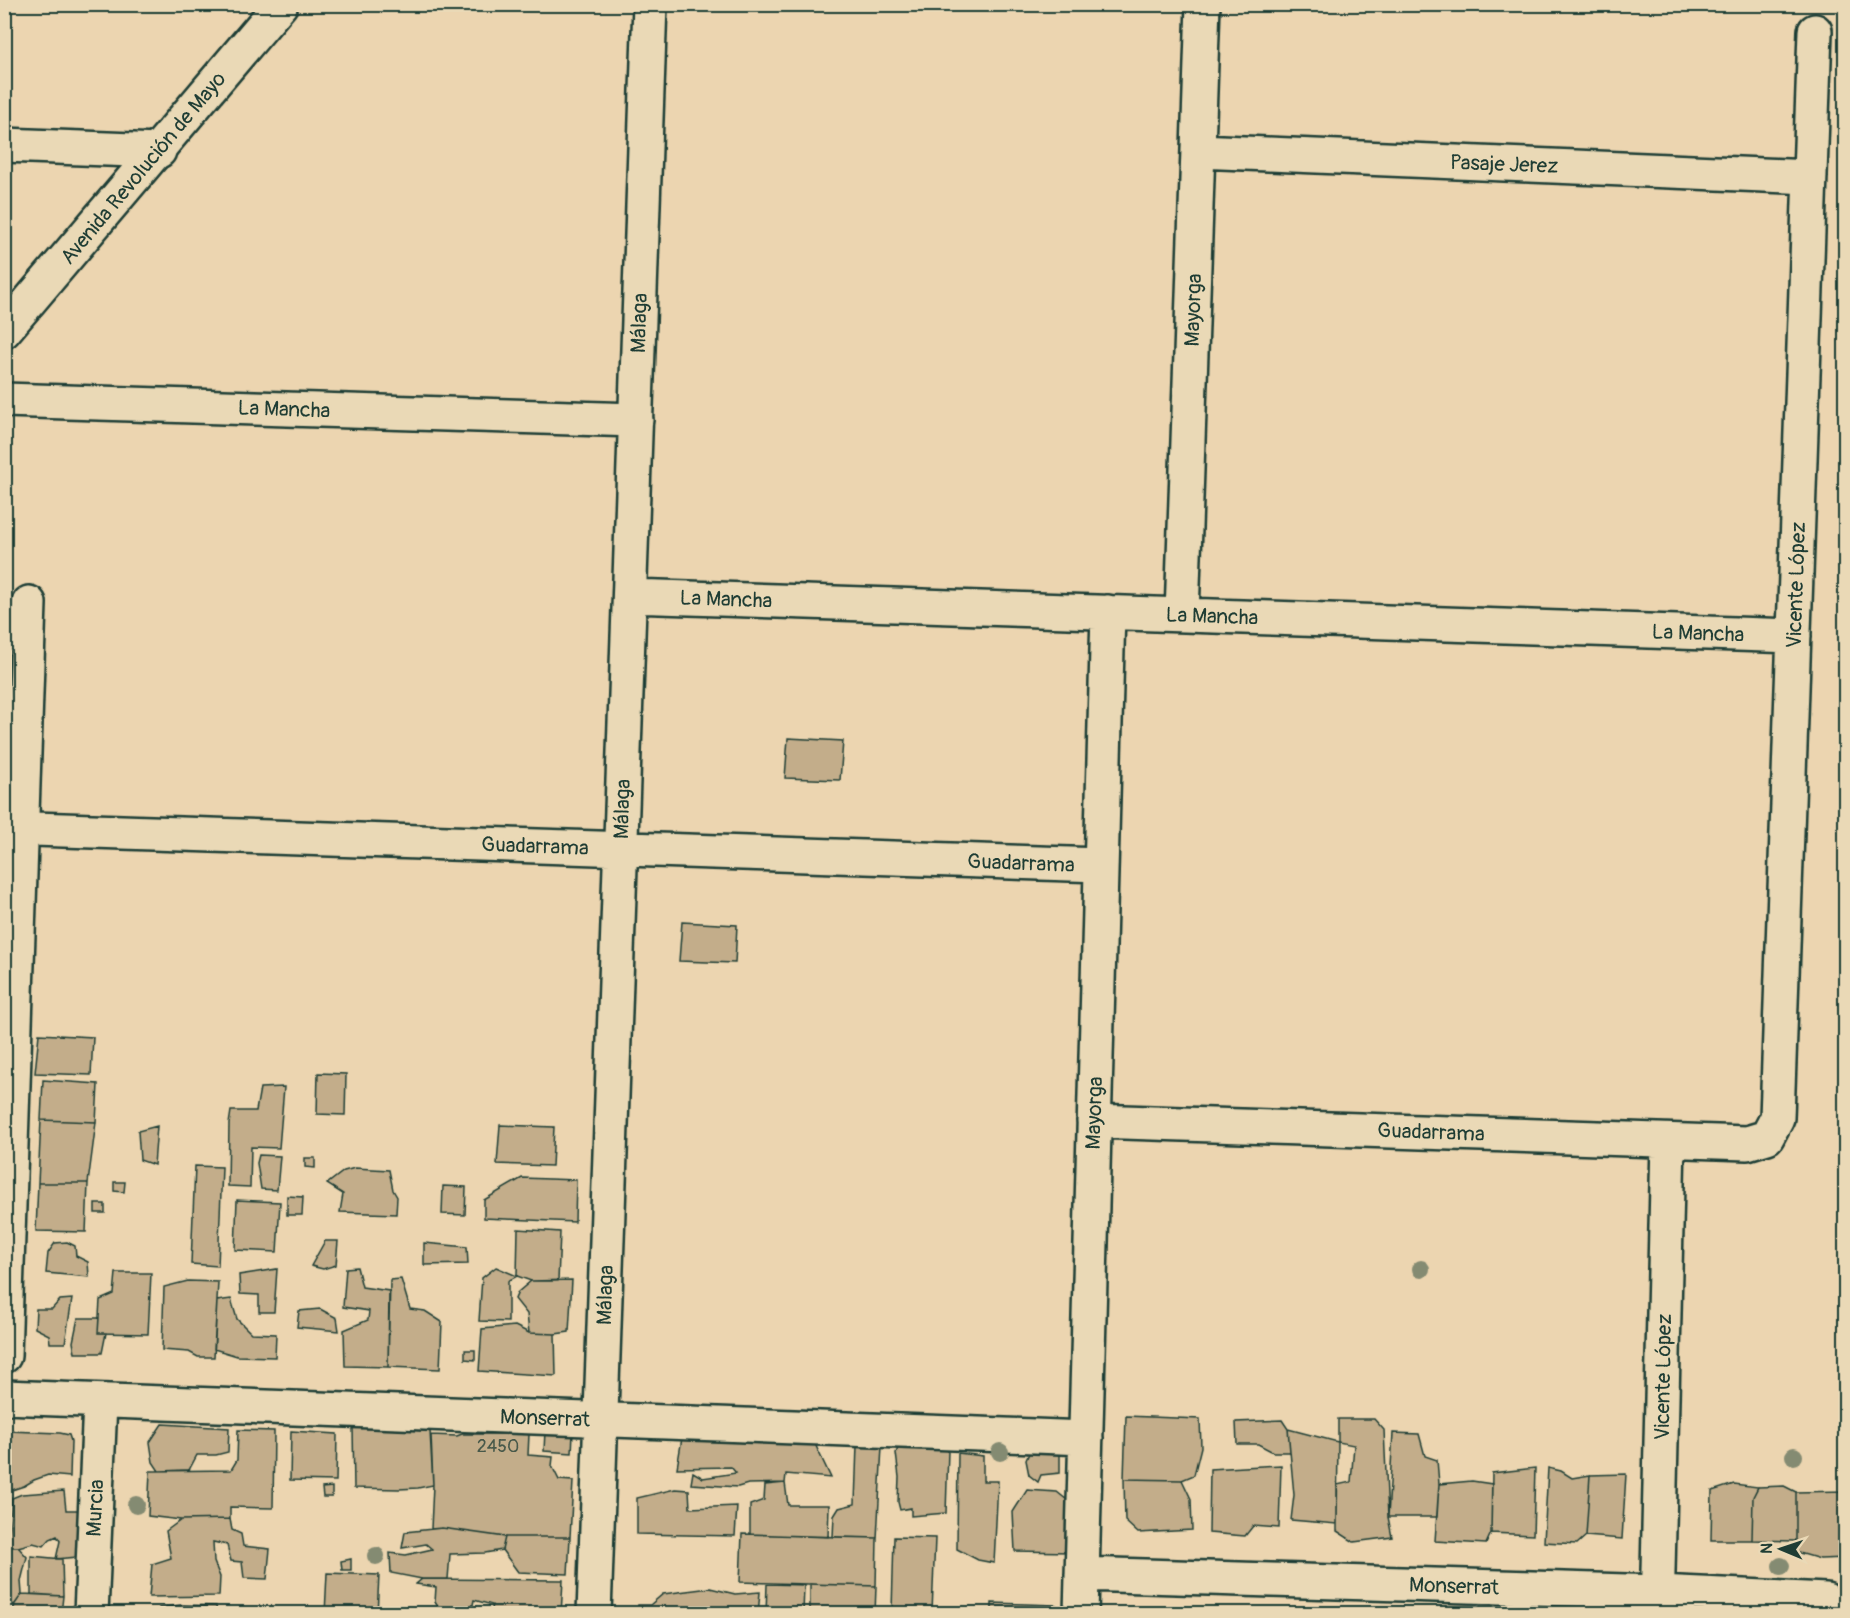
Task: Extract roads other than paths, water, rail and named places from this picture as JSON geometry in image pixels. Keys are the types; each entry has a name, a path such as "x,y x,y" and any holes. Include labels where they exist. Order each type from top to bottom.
{"street":[{"name":"Avenida Revolución de Mayo","path":"4,331 159,151 281,4"},
{"name":"Málaga","path":"594,1614 650,4"},
{"name":"Mayorga","path":"1182,615 1203,4"},
{"name":"Vicente López","path":"1767,1137 1777,1118 1815,31"},
{"path":"4,145 159,151"},
{"name":"Pasaje Jerez","path":"1198,151 1810,177"},
{"name":"La Mancha","path":"4,400 636,420"},
{"name":"La Mancha","path":"630,596 1794,636"},
{"path":"4,1356 13,828 29,603"},
{"name":"Mayorga","path":"1081,1614 1108,612"},
{"name":"Guadarrama","path":"13,828 1101,866"},
{"name":"Guadarrama","path":"1094,1121 1747,1143 1767,1137"},
{"name":"Vicente López","path":"1658,1603 1668,1141"},
{"name":"Monserrat","path":"4,1397 1086,1438"},
{"name":"Murcia","path":"91,1614 100,1402"},
{"name":"Monserrat","path":"1082,1574 1658,1603 1826,1600"}]}
